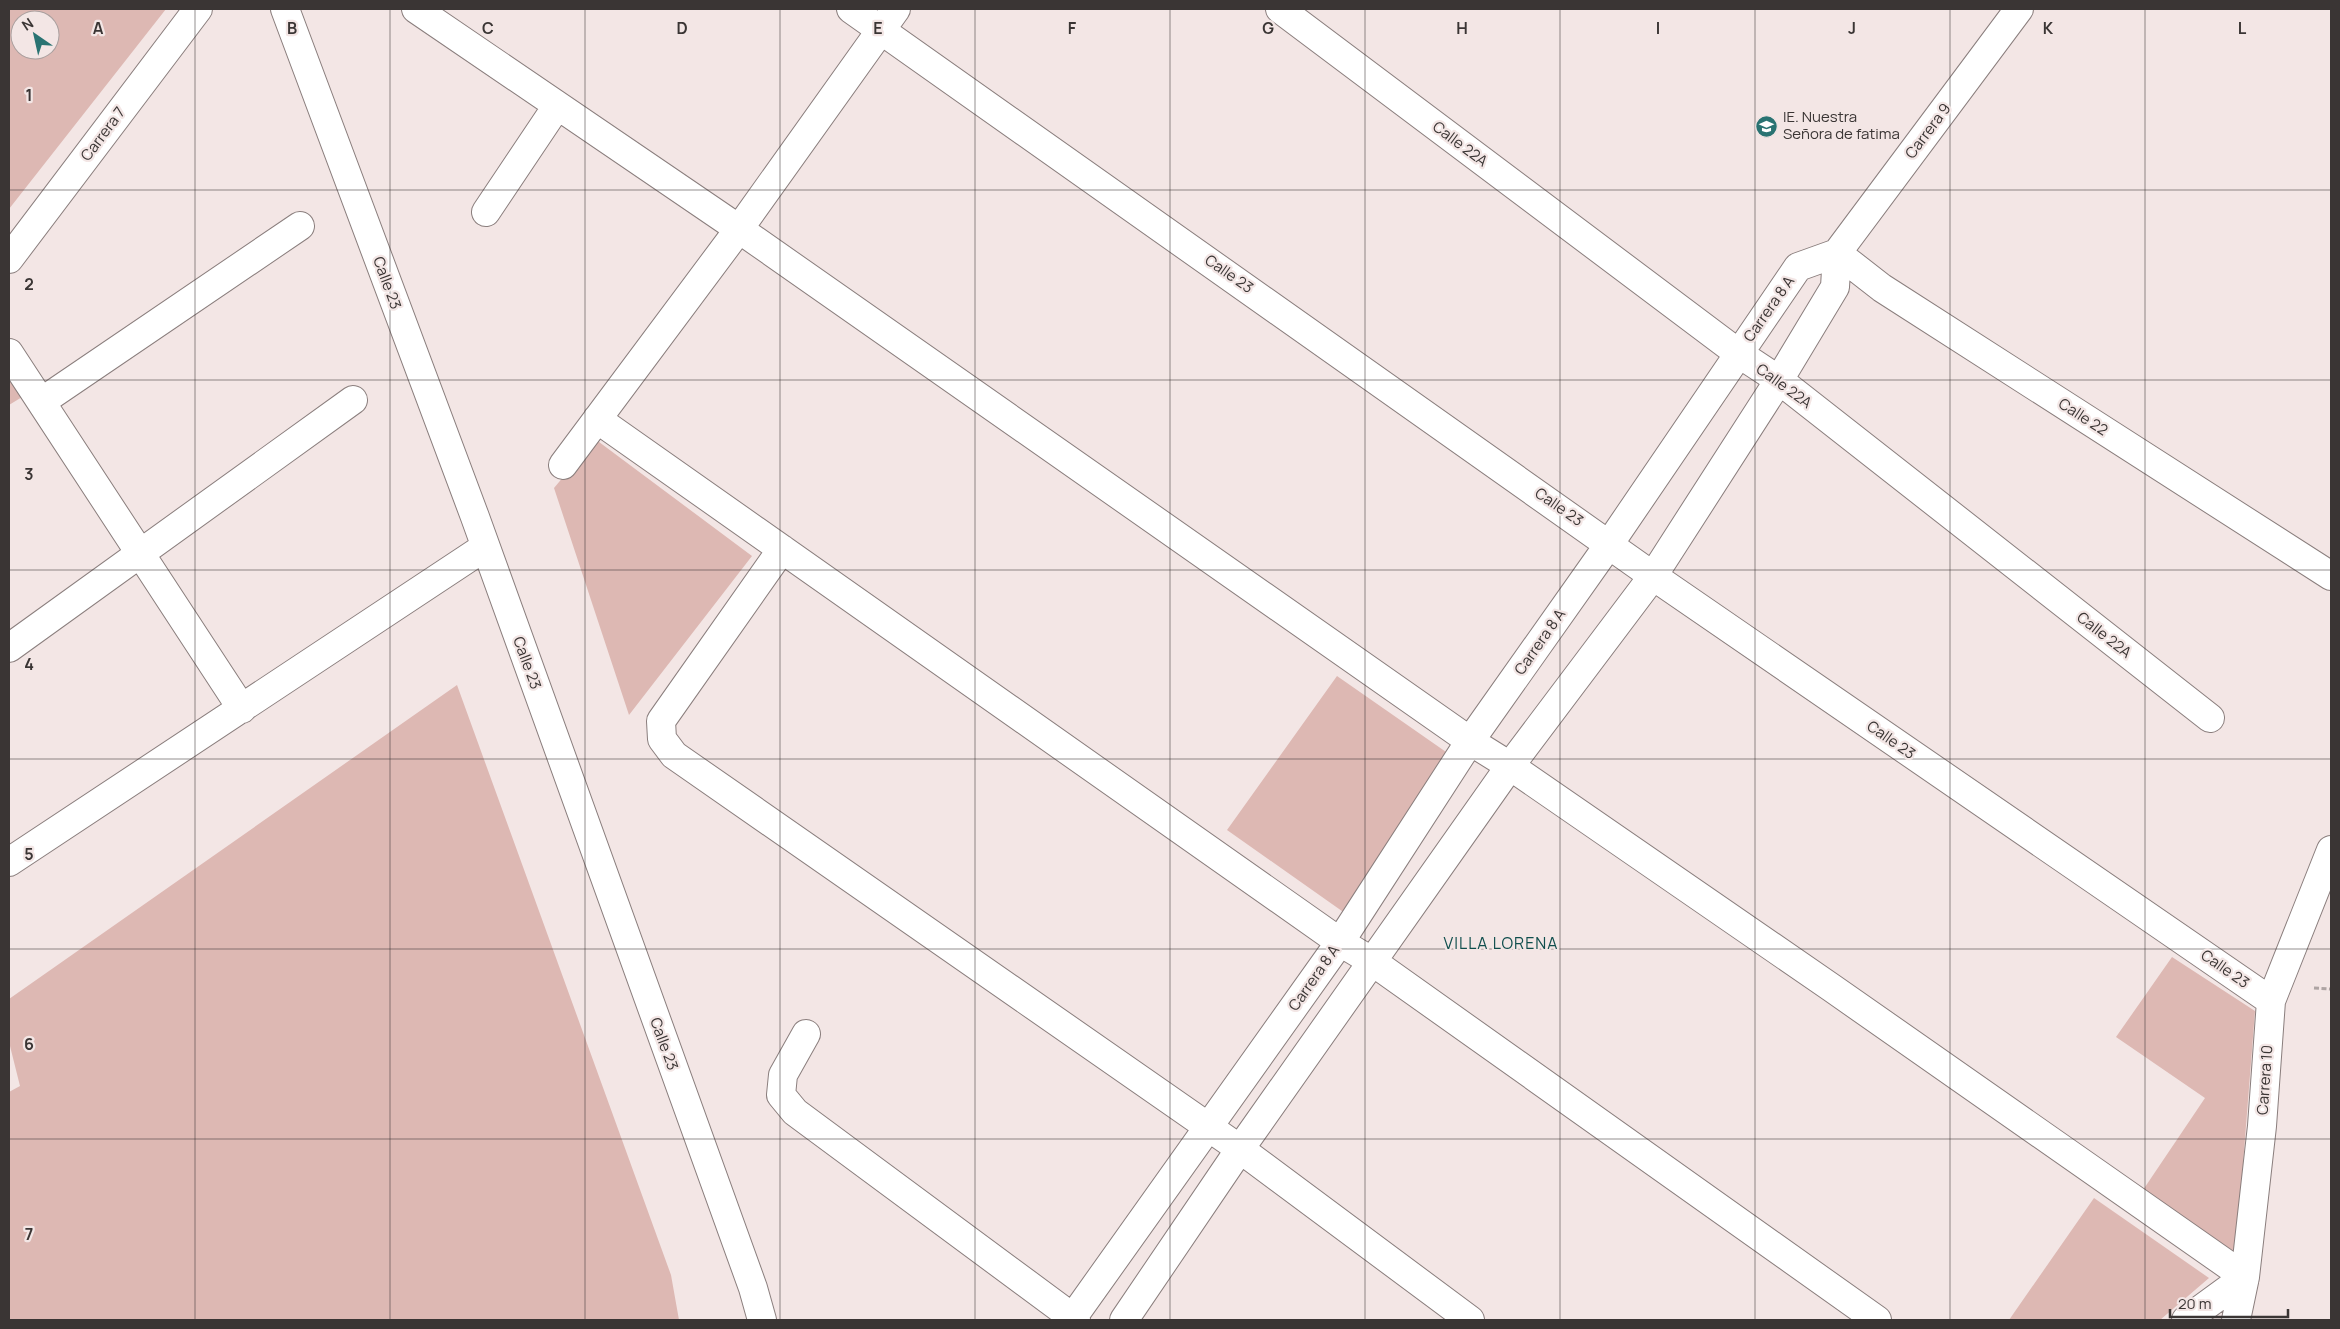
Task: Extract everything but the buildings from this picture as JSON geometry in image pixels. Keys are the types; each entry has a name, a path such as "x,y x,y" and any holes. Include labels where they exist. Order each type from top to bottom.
{"street":[{"name":"Carrera 7","path":"9,260 198,9"},
{"name":"Calle 23","path":"285,9 485,548 750,1279 762,1320"},
{"path":"416,9 739,228 1470,741 1510,766 1832,988 2245,1277 2186,1320"},
{"name":"Calle 23","path":"851,9 889,19 1653,576 2271,1001"},
{"name":"Calle 22A","path":"1280,9 1738,353 1779,380 2210,718"},
{"name":"Carrera 9","path":"1837,254 2019,9"},
{"path":"563,464 739,228 889,19"},
{"path":"486,212 557,106"},
{"path":"41,402 300,226"},
{"path":"1124,1320 1240,1149 1510,766 1653,576 1779,380 1835,287 1837,254"},
{"name":"Carrera 8 A","path":"1073,1320 1340,942 1470,741 1610,543 1798,267 1837,254"},
{"name":"Calle 22","path":"1837,254 1882,288 2331,576"},
{"path":"9,353 242,708"},
{"path":"9,648 353,400"},
{"path":"597,419 1340,942 1373,962 1877,1320"},
{"path":"9,862 485,548"},
{"path":"782,549 661,721 662,739 674,755 1240,1149 1470,1320"},
{"name":"Carrera 10","path":"2236,1320 2245,1277 2262,1126 2271,1001 2331,850"},
{"path":"806,1034 783,1075 781,1095 795,1112 1073,1320"}],"shaded area":[{"path":"9,9 166,9 9,209"},
{"path":"9,366 27,394 9,405"},
{"path":"595,439 752,556 629,715 554,488"},
{"path":"1337,676 1459,761 1349,916 1227,830"},
{"path":"457,685 671,1275 679,1320 9,1320 9,1092 20,1086 9,1042 9,999"},
{"path":"2172,957 2255,1011 2236,1253 2143,1190 2205,1098 2116,1037"},
{"path":"2094,1198 2209,1278 2160,1320 2009,1320"}],"place":[{"name":"IE. Nuestra Señora de fatima","path":"1767,126"}],"district":[{"name":"VILLA LORENA","path":"1501,943"}]}
